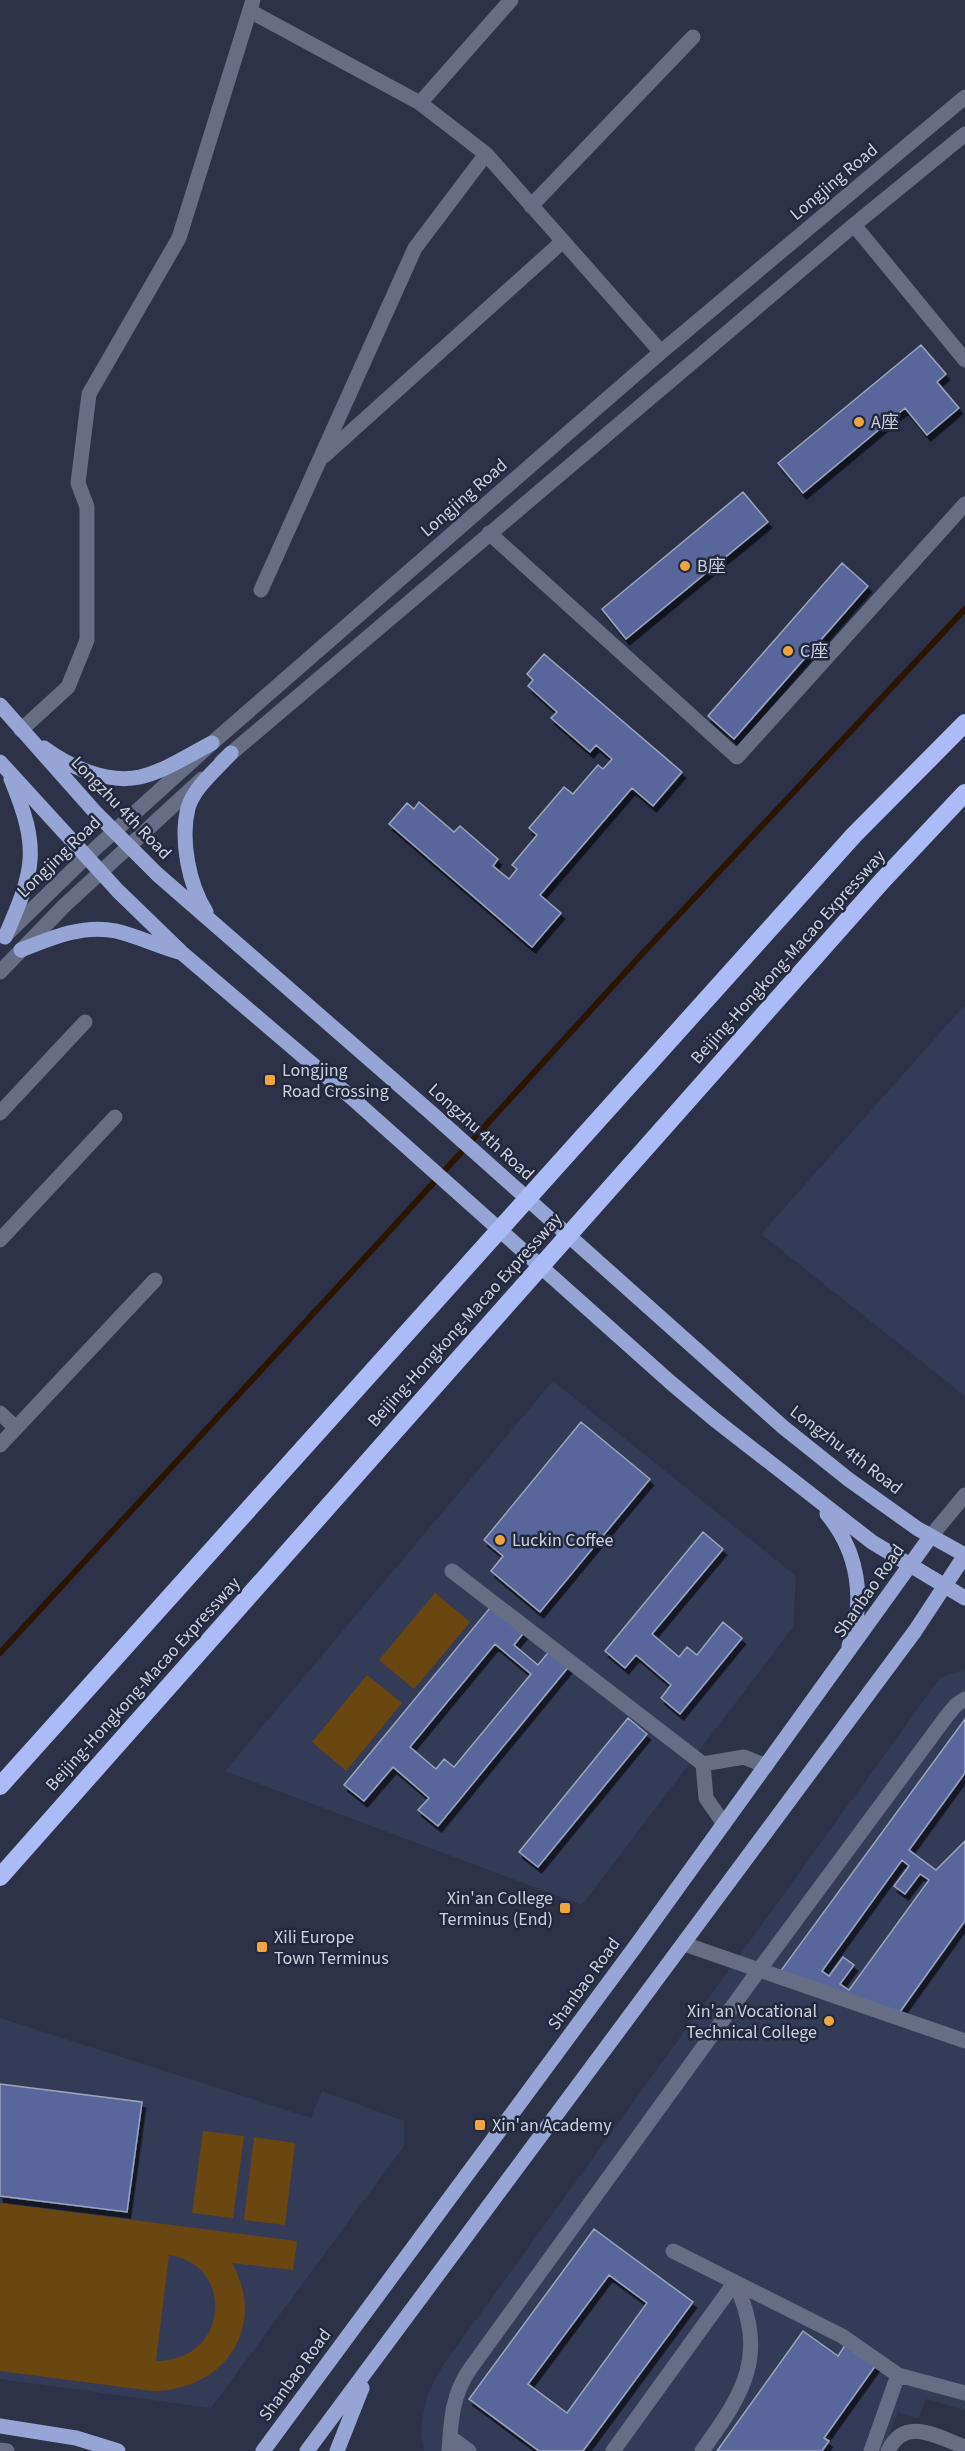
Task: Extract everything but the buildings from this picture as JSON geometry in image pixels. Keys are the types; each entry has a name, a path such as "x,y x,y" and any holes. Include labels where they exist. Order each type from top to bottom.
{"highway":[{"name":"Beijing-Hongkong-Macao Expressway","path":"0,1786 854,835 965,723"},
{"name":"Beijing-Hongkong-Macao Expressway","path":"0,1878 875,889 965,794"}],"main road":[{"name":"Longzhu 4th Road","path":"0,705 128,846 783,1427 848,1479 931,1536 965,1555"},
{"path":"21,730 66,762 82,770 115,778 139,777 212,743"},
{"path":"219,928 205,911 195,890 188,865 186,839 188,808 201,787 231,753"},
{"path":"4,766 100,872 182,953 402,1142 588,1310 714,1419 872,1542 965,1598"},
{"path":"2,939 29,879 31,859 27,828 4,766"},
{"path":"21,950 69,932 114,931 182,953"},
{"path":"809,1493 838,1528 850,1551 857,1576 858,1607 853,1635 844,1660"},
{"name":"Shanbao Road","path":"263,2451 844,1660 931,1536"},
{"path":"307,2451 915,1631 965,1555"},
{"path":"337,2451 370,2369"},
{"path":"0,2426 60,2435 118,2451"}],"street":[{"path":"420,103 511,0"},
{"path":"21,730 68,687 87,640 87,507 78,483 88,394 178,238 252,5 420,103 486,154 661,352"},
{"path":"531,206 693,37"},
{"name":"Longjing Road","path":"2,939 86,857 212,743 661,352 965,97"},
{"path":"0,972 100,872 231,753 854,225 965,134"},
{"path":"261,590 415,248 486,154"},
{"path":"854,225 965,360"},
{"path":"320,459 563,241"},
{"path":"489,533 737,757 965,504"},
{"path":"0,1113 85,1023"},
{"path":"0,1240 115,1117"},
{"path":"0,1445 155,1280"},
{"path":"0,1413 16,1428"},
{"path":"931,1536 965,1495"},
{"path":"452,1571 704,1764 744,1757 766,1766"},
{"path":"470,2451 449,2444 452,2411 461,2382 759,1970 946,1717 956,1705 965,1700"},
{"path":"704,1764 706,1798 724,1824"},
{"path":"684,1944 965,2041"},
{"path":"673,2251 842,2336 898,2375 965,2393"},
{"path":"613,2451 735,2282"},
{"path":"702,2451 733,2408 749,2367 750,2323 735,2282"},
{"path":"871,2451 898,2375"},
{"path":"888,2451 896,2438 905,2432 918,2430 965,2447"},
{"path":"0,2450 7,2451"}],"shaded area":[{"path":"965,1005 965,1396 761,1234"},
{"path":"553,1381 796,1576 793,1627 582,1905 225,1771"},
{"path":"435,1593 470,1622 414,1689 379,1660"},
{"name":"Xin'an Vocational Technical College","path":"965,1669 965,2410 926,2399 918,2419 898,2412 883,2451 424,2451 421,2435 422,2420 428,2393 444,2364 940,1678"},
{"path":"367,1675 402,1703 346,1771 312,1742"},
{"path":"0,2018 311,2118 322,2091 404,2121 404,2146 211,2408 0,2379"},
{"path":"203,2131 244,2136 233,2218 192,2213"},
{"path":"254,2137 295,2143 285,2225 244,2220"},
{"path":"0,2203 297,2241 293,2270 232,2263 242,2287 245,2310 242,2332 233,2351 219,2367 200,2380 178,2388 153,2391 0,2371","holes":["169,2255 190,2262 205,2275 213,2292 215,2311 210,2330 199,2346 181,2357 156,2361"]}],"waterway":[{"path":"0,1653 642,954 965,609"}],"place":[{"name":"A座","path":"859,422"},
{"name":"B座","path":"685,566"},
{"name":"C座","path":"788,651"},
{"name":"Longjing Road Crossing","path":"270,1080"},
{"name":"Luckin Coffee","path":"500,1540"},
{"name":"Xin'an College Terminus (End)","path":"565,1908"},
{"name":"Xili Europe Town Terminus","path":"262,1947"},
{"name":"Xin'an Vocational Technical College","path":"829,2021"},
{"name":"Xin'an Academy","path":"480,2125"}]}
